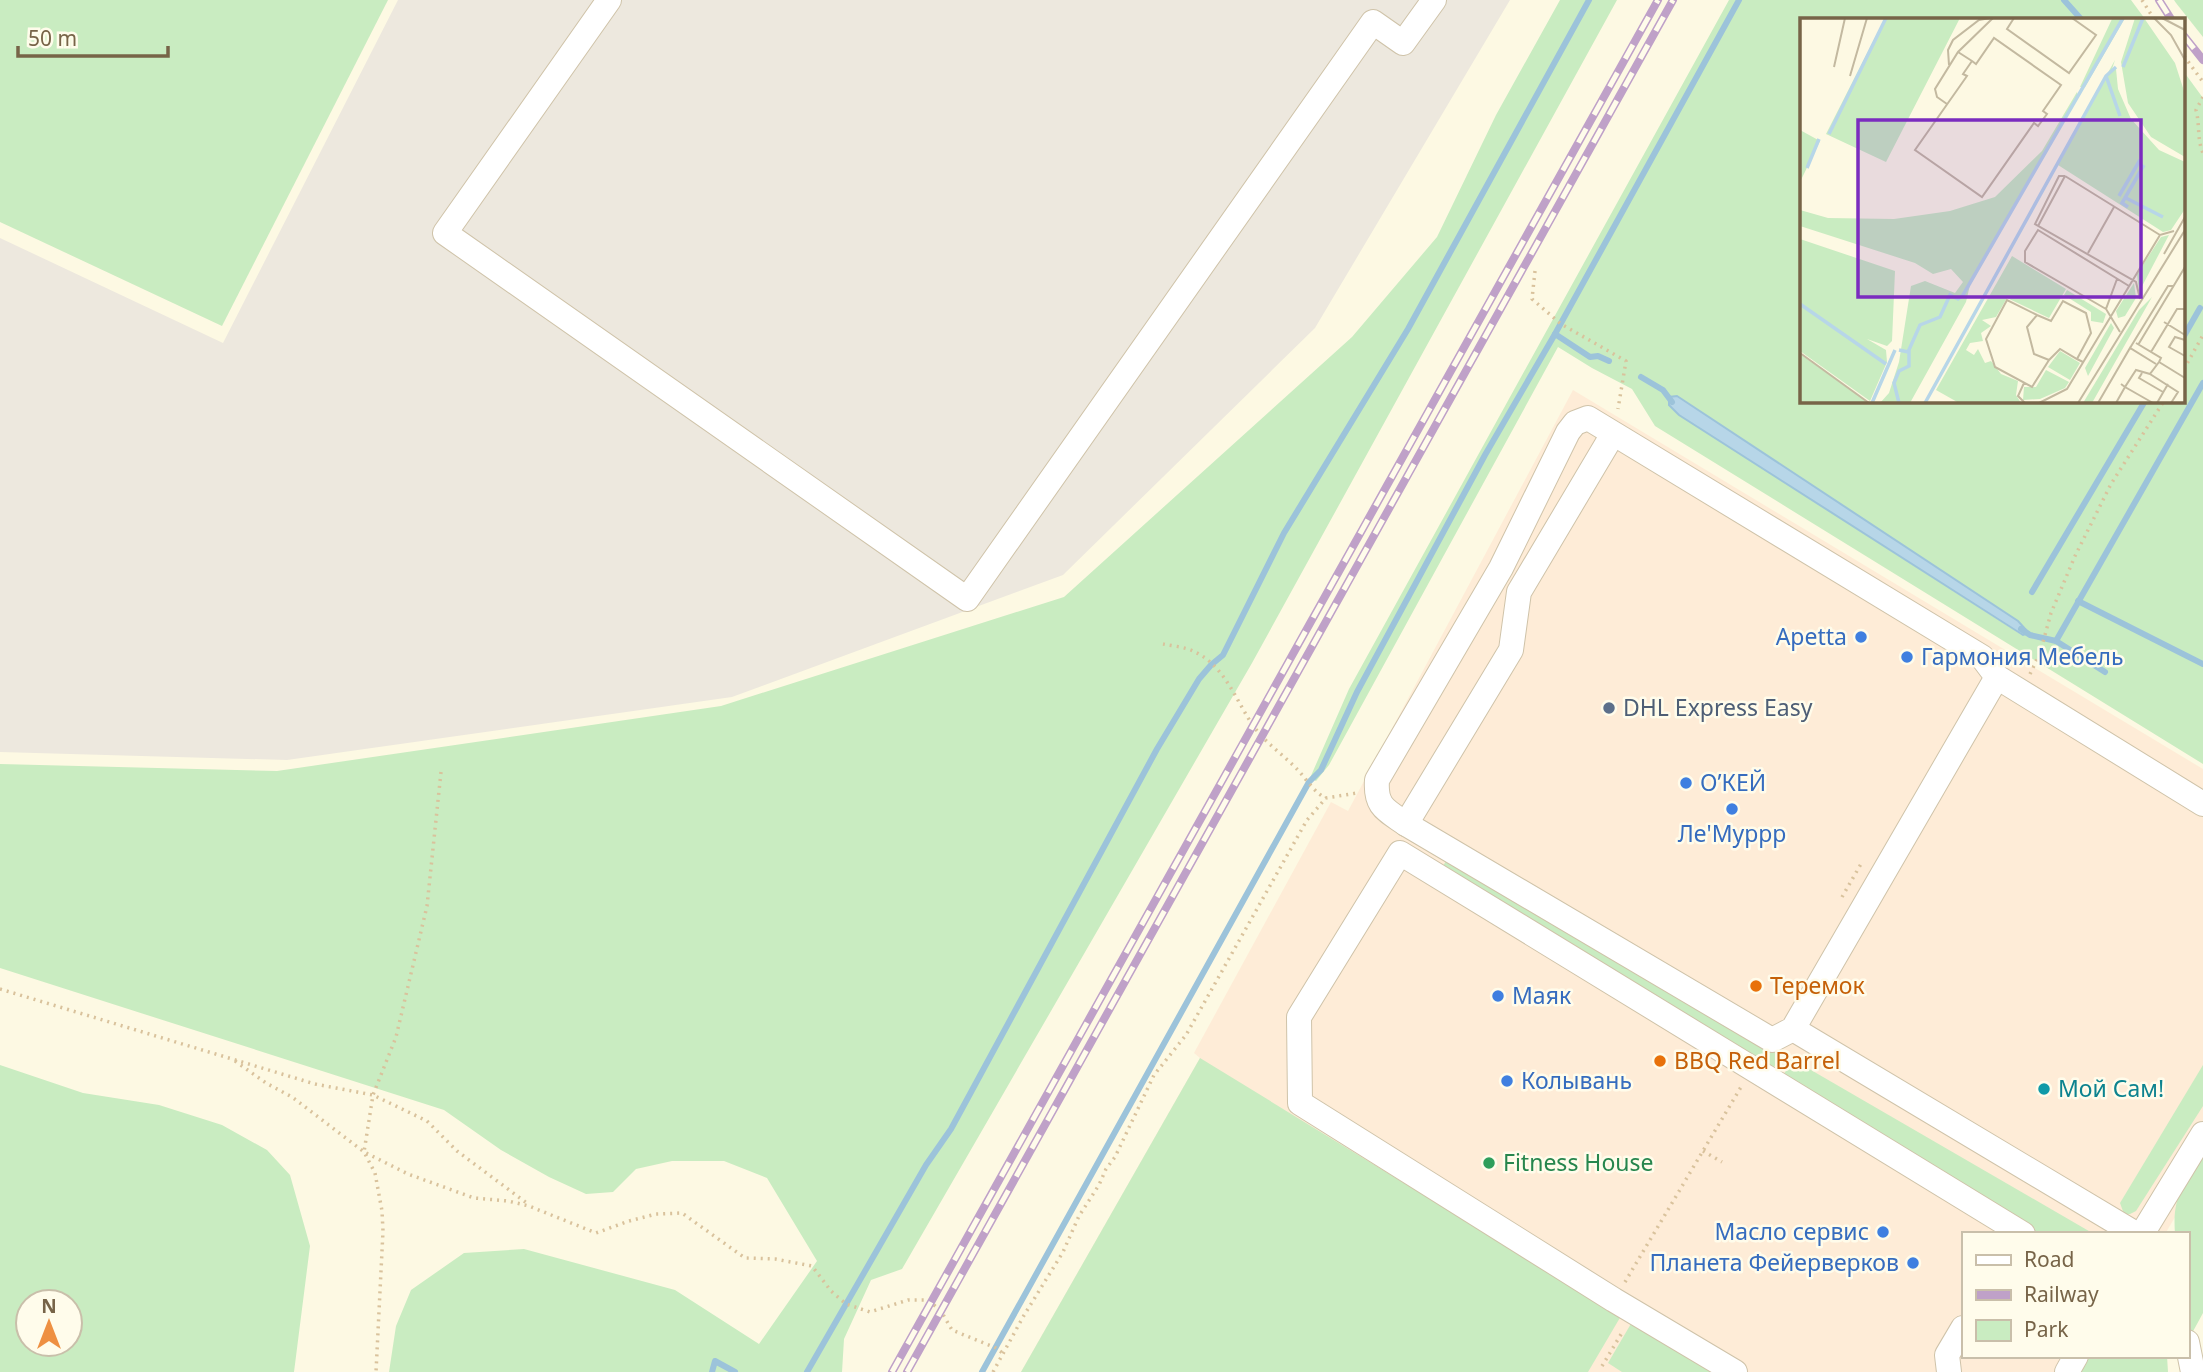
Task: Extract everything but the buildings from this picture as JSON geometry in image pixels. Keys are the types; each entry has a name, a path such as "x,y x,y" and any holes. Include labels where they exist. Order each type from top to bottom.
{"lane":[{"path":"609,0 445,233 967,599 1373,22 1403,43 1434,0"},
{"path":"1997,677 1793,1029 1772,1040 1406,824 1382,807 1376,794 1377,780 1501,568 1568,432 1575,423 1588,418 1982,657 1997,677 2203,804"},
{"path":"1406,824 1511,650 1519,592 1614,434"},
{"path":"1735,1372 1614,1300 1300,1103 1299,1017 1400,853 2018,1232"},
{"path":"1793,1029 2133,1232"},
{"path":"2143,1232 2203,1134"},
{"path":"1949,1372 1947,1355 1962,1330"},
{"path":"2189,1352 2193,1372"}],"path":[{"path":"2142,0 2153,18"},
{"path":"2186,59 2203,82"},
{"path":"2203,97 2196,110 2201,125 2199,145 2203,153"},
{"path":"1535,271 1532,299 1561,324 1626,361 1614,434"},
{"path":"2186,365 2203,335"},
{"path":"2030,673 2040,653 2050,613 2075,556 2111,484 2163,402"},
{"path":"1163,644 1195,652 1221,672 1267,743 1285,757 1318,794 1326,798 1358,794"},
{"path":"376,1372 382,1211 374,1173 364,1152 373,1096 396,1037 427,906 441,772"},
{"path":"993,1372 1063,1252 1079,1216 1115,1157 1154,1075 1186,1035 1307,820 1326,798"},
{"path":"0,989 315,1084 373,1096 427,1121 457,1151 529,1206"},
{"path":"231,1058 292,1097 364,1152 408,1174 474,1198 529,1206 596,1233 656,1214 682,1213 745,1258 775,1259 812,1266 831,1291 846,1304 870,1312 908,1300 928,1300 941,1311 952,1330 996,1348 1003,1354"},
{"path":"1614,1300 1752,1069"},
{"path":"1703,1151 1722,1162"},
{"path":"1602,1366 1613,1348"}],"shaded area":[{"path":"398,0 1510,0 1315,328 1063,575 732,697 287,760 0,752 0,238 223,343"},
{"path":"1573,390 2203,769 2203,1170 2166,1232 1962,1232 1962,1358 2091,1358 2083,1372 1021,1372 1200,1058 1194,1053 1331,802 1348,811"}],"green space":[{"path":"0,0 388,0 222,326 0,222"},
{"path":"1560,0 1617,0 1252,663 902,1269 871,1280 844,1339 842,1372 389,1372 396,1326 411,1290 464,1253 524,1249 675,1290 759,1344 817,1261 767,1178 724,1161 672,1161 636,1169 613,1192 586,1194 501,1150 444,1110 0,968 0,764 277,771 721,706 1064,597 1352,337 1437,237 1496,115"},
{"path":"1729,0 2131,0 2144,18 1800,18 1800,402 2186,402 2186,75 2203,98 2203,764 1655,426 1632,389 1558,347 1329,765 1316,781 1310,778 1349,689","holes":["1677,396 2018,621 2028,633 2022,635 1679,415 1669,405 1669,397"]},
{"path":"2174,0 2203,0 2203,37 2176,3"},
{"path":"1446,861 1454,861 1782,1053 1773,1069 1443,866"},
{"path":"1200,1058 1621,1316 1588,1372 1021,1372"},
{"path":"1792,1059 2091,1232 2035,1232 1783,1076"},
{"path":"0,1065 83,1093 159,1105 222,1125 267,1150 290,1175 310,1246 294,1372 0,1372"},
{"path":"2203,1065 2203,1106 2136,1211 2124,1214 2120,1203"},
{"path":"2203,1153 2203,1313 2191,1335 2189,1232 2175,1232 2175,1209 2185,1182"},
{"path":"1632,1322 1713,1372 1622,1372 1608,1363"},
{"path":"2083,1358 2167,1358 2168,1372 2075,1372"}],"water":[{"path":"1677,396 2018,621 2029,633 2023,635 1679,415 1669,405 1669,397"}],"waterway":[{"path":"807,1372 926,1165 951,1129 1157,749 1199,679 1223,655 1284,533 1408,329 1589,0"},
{"path":"982,1372 1309,782 1321,770 1357,692 1485,455 1555,334 1739,0"},
{"path":"2064,0 2080,18"},
{"path":"2186,332 2200,308"},
{"path":"1555,334 1590,357 1598,356 1609,361"},
{"path":"1641,377 1663,390 1672,402"},
{"path":"2105,672 2056,641 2203,383"},
{"path":"2032,592 2144,402"},
{"path":"2078,601 2203,664"},
{"path":"2021,629 2030,635 2056,641"},
{"path":"712,1372 715,1361 735,1372"}],"railway":[{"path":"892,1372 1658,0"},
{"path":"907,1372 1673,0"},
{"path":"2159,0 2170,18"},
{"path":"2186,39 2203,60"}],"place":[{"name":"Apetta","path":"1861,637"},
{"name":"Гармония Мебель","path":"1907,657"},
{"name":"DHL Express Easy","path":"1609,708"},
{"name":"О’КЕЙ","path":"1686,783"},
{"name":"Ле'Муррр","path":"1732,809"},
{"name":"Теремок","path":"1756,986"},
{"name":"Маяк","path":"1498,996"},
{"name":"BBQ Red Barrel","path":"1660,1061"},
{"name":"Колывань","path":"1507,1081"},
{"name":"Мой Сам!","path":"2044,1089"},
{"name":"Fitness House","path":"1489,1163"},
{"name":"Масло сервис","path":"1883,1232"},
{"name":"Планета Фейерверков","path":"1913,1263"}]}
